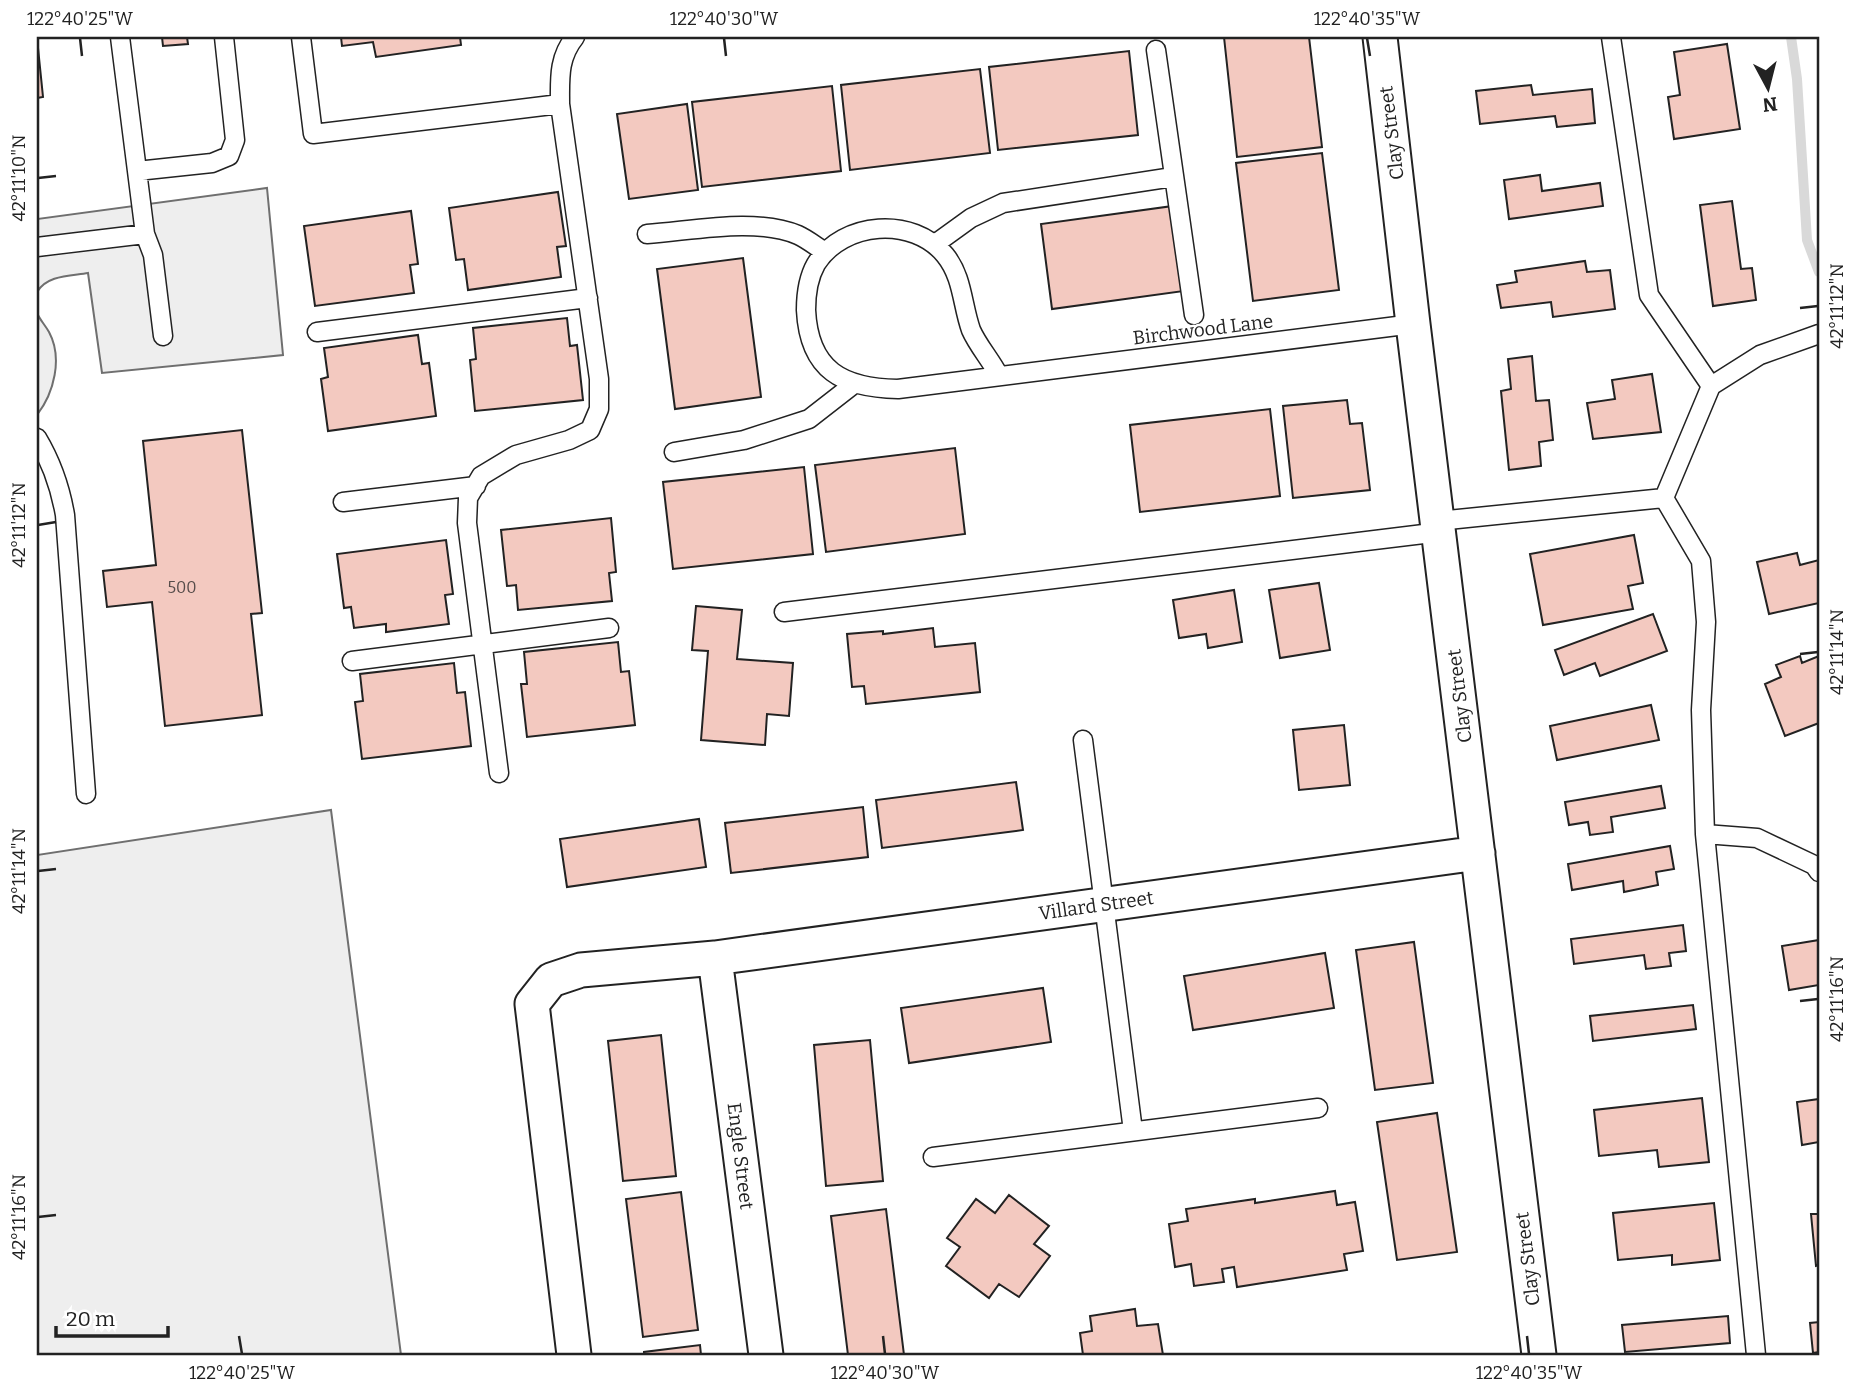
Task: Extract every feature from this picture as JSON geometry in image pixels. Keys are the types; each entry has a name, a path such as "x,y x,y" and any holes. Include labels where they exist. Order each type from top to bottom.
{"street":[{"name":"Clay Street","path":"1380,37 1539,1355"},
{"name":"Villard Street","path":"574,1355 532,1004 551,980 581,971 715,958 1478,853"},
{"name":"Engle Street","path":"715,958 766,1355"}],"lane":[{"path":"120,37 145,234 153,255 163,336"},
{"path":"137,171 212,163 229,156 235,140 224,37"},
{"path":"301,37 313,134 560,104"},
{"path":"499,773 467,523 468,498 481,476 516,455 559,444 590,430 599,409 599,379 560,104 560,66 575,37"},
{"path":"1611,37 1649,295 1711,386"},
{"path":"1156,50 1194,315"},
{"path":"935,244 971,218 1003,202 1173,177"},
{"path":"647,234 732,227 772,228 799,235 825,253"},
{"name":"Birchwood Lane","path":"999,376 973,333 955,269 935,244 903,229 872,229 841,239 816,265 808,282 806,299 807,331 813,349 826,366 840,377 872,388 898,389 1413,324"},
{"path":"37,247 145,234"},
{"path":"317,332 588,298"},
{"path":"1664,498 1711,386 1760,355 1819,334"},
{"path":"674,452 744,440 809,419 854,384"},
{"path":"37,438 50,459 60,485 65,515 86,794"},
{"path":"343,502 476,486"},
{"path":"783,611 1664,498"},
{"path":"1664,498 1701,561 1706,622 1701,710 1705,834 1756,1355"},
{"path":"352,661 609,628"},
{"path":"1083,740 1133,1131"},
{"path":"1705,834 1757,838 1814,865 1819,872"},
{"path":"933,1157 1318,1108"}],"shaded area":[{"path":"267,188 283,355 102,373 88,273 53,279 41,286 37,292 37,219"},
{"path":"37,313 53,342 56,364 52,386 37,415"},
{"path":"331,810 401,1355 37,1355 37,855"}],"building":[{"path":"162,37 187,37 188,44 163,46"},
{"path":"341,37 460,37 461,45 376,57 373,42 342,46"},
{"path":"1224,37 1309,37 1322,147 1237,157"},
{"path":"37,38 43,97 37,98"},
{"path":"1727,44 1740,129 1674,139 1668,97 1680,95 1674,52"},
{"path":"1129,51 1138,135 998,150 989,67"},
{"path":"980,69 990,153 850,170 841,85"},
{"path":"1531,85 1533,95 1592,89 1595,123 1557,127 1555,116 1480,124 1476,91"},
{"path":"832,86 841,171 702,187 692,102"},
{"path":"687,104 698,190 629,199 617,114"},
{"path":"1322,153 1339,290 1253,301 1236,163"},
{"path":"1540,175 1542,191 1600,183 1603,206 1509,219 1504,180"},
{"path":"558,192 566,246 557,247 561,277 468,290 464,259 456,260 449,208"},
{"path":"1732,201 1741,269 1752,268 1756,300 1713,306 1700,205"},
{"path":"1173,206 1184,291 1052,309 1041,224"},
{"path":"411,211 418,264 410,265 414,293 315,306 304,226"},
{"path":"743,258 761,397 675,409 657,269"},
{"path":"1585,261 1587,272 1610,270 1615,309 1553,317 1551,302 1501,308 1497,285 1517,282 1515,271"},
{"path":"567,318 570,346 577,345 583,400 475,411 470,360 476,359 473,328"},
{"path":"418,335 422,364 429,363 436,416 328,431 321,379 328,377 324,348"},
{"path":"1532,356 1536,401 1549,400 1553,440 1539,442 1541,466 1509,470 1501,391 1511,389 1508,359"},
{"path":"1652,374 1661,432 1593,439 1587,403 1615,399 1612,380"},
{"path":"1347,400 1350,424 1362,423 1370,490 1293,498 1283,406"},
{"path":"1270,409 1280,496 1140,512 1130,425"},
{"path":"242,430 262,613 251,614 262,715 165,726 152,602 107,607 103,571 156,565 143,441"},
{"path":"955,448 965,534 826,552 815,465"},
{"path":"804,467 813,554 673,569 663,482"},
{"path":"611,518 616,572 609,573 612,601 518,610 516,585 507,586 501,530"},
{"path":"1634,535 1643,583 1628,586 1633,609 1543,625 1530,554"},
{"path":"446,540 453,594 445,595 449,624 386,632 386,624 354,628 351,607 344,608 337,554"},
{"path":"1797,553 1800,565 1819,560 1819,603 1769,614 1757,562"},
{"path":"1319,583 1330,650 1280,658 1269,590"},
{"path":"1234,590 1242,642 1208,648 1206,634 1179,638 1173,600"},
{"path":"696,606 742,610 737,659 793,663 789,716 767,714 765,745 701,740 708,651 692,650"},
{"path":"1653,614 1667,651 1600,676 1595,663 1564,675 1555,650"},
{"path":"933,628 935,647 975,643 980,692 866,704 864,686 852,687 847,634 883,631 883,634"},
{"path":"618,642 621,672 629,671 635,725 527,737 521,684 527,684 524,652"},
{"path":"1800,656 1802,663 1819,656 1819,723 1785,736 1765,684 1781,677 1776,665"},
{"path":"454,663 457,693 465,692 471,746 362,759 355,702 363,701 360,674"},
{"path":"1651,705 1659,740 1557,760 1550,726"},
{"path":"1344,725 1350,785 1299,790 1293,730"},
{"path":"1016,782 1023,830 882,848 876,800"},
{"path":"1661,786 1665,808 1611,817 1613,832 1590,835 1588,822 1569,825 1565,802"},
{"path":"863,807 868,857 731,873 725,823"},
{"path":"699,819 706,867 567,887 560,839"},
{"path":"1670,846 1674,869 1656,872 1658,885 1624,892 1623,881 1572,890 1568,864"},
{"path":"1683,925 1686,951 1669,953 1671,966 1646,969 1644,955 1574,964 1571,939"},
{"path":"1819,940 1819,985 1789,990 1782,946"},
{"path":"1414,942 1433,1083 1375,1090 1356,950"},
{"path":"1325,953 1334,1008 1193,1030 1184,976"},
{"path":"1043,988 1051,1042 909,1063 901,1008"},
{"path":"1693,1005 1696,1029 1593,1041 1590,1016"},
{"path":"661,1035 676,1176 623,1181 608,1041"},
{"path":"870,1040 883,1181 826,1186 814,1045"},
{"path":"1702,1098 1709,1162 1659,1167 1657,1150 1599,1156 1594,1110"},
{"path":"1819,1099 1819,1142 1802,1145 1797,1102"},
{"path":"1437,1113 1457,1252 1397,1260 1377,1122"},
{"path":"1335,1191 1337,1205 1355,1202 1363,1251 1344,1254 1347,1270 1237,1287 1234,1267 1222,1269 1224,1282 1194,1286 1191,1264 1175,1267 1169,1224 1188,1221 1186,1209 1255,1199 1255,1203"},
{"path":"681,1192 698,1330 643,1337 626,1199"},
{"path":"1009,1195 1049,1226 1034,1244 1050,1256 1019,1297 999,1284 989,1298 946,1266 960,1247 947,1238 976,1199 995,1213"},
{"path":"1714,1203 1720,1260 1672,1265 1672,1255 1618,1260 1613,1213"},
{"path":"886,1209 904,1355 848,1355 831,1216"},
{"path":"1811,1214 1819,1214 1819,1265 1816,1266"},
{"path":"1135,1309 1137,1326 1158,1324 1163,1355 1083,1355 1080,1333 1092,1331 1090,1316"},
{"path":"1728,1316 1730,1343 1625,1352 1622,1325"},
{"path":"1819,1322 1819,1352 1813,1353 1810,1323"},
{"path":"700,1345 701,1355 644,1355 644,1352"}],"waterway":[{"path":"1791,37 1797,79 1807,240 1819,272"}]}
